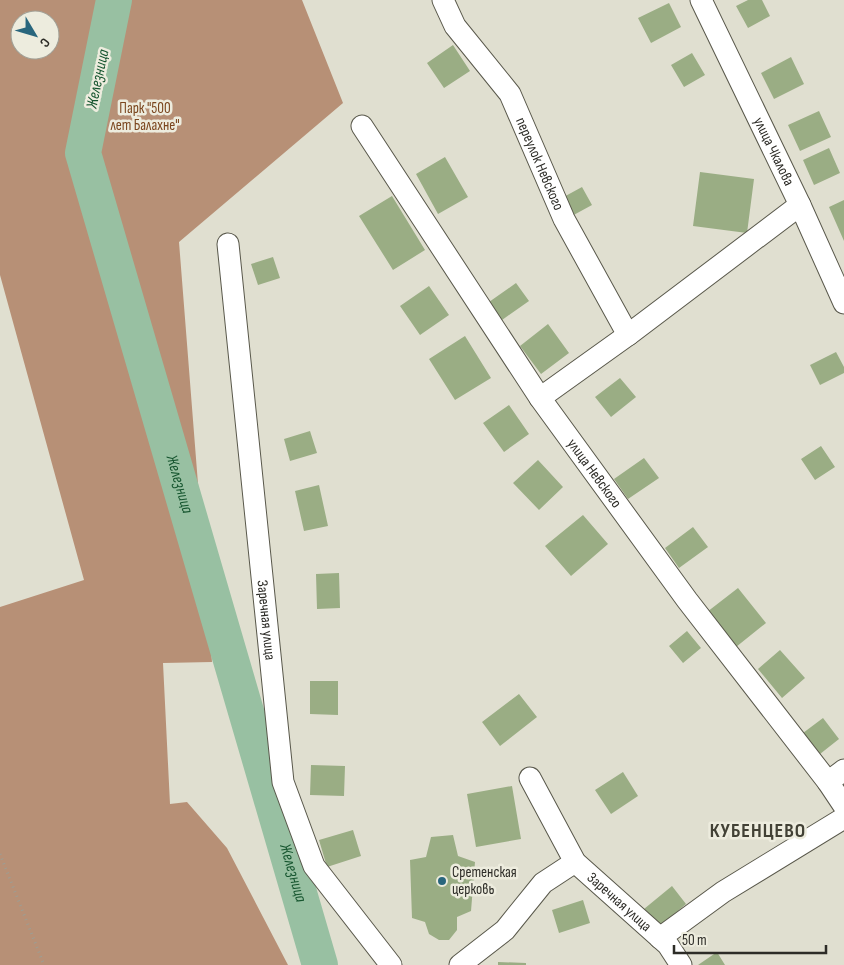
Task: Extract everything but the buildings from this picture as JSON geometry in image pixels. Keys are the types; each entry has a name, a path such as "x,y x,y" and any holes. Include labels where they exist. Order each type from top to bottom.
{"street":[{"name":"переулок Невского","path":"443,0 455,26 510,94 564,219 628,335"},
{"name":"улица Чкалова","path":"701,0 800,205 836,267 844,304"},
{"name":"улица Невского","path":"362,126 540,398 687,600 836,776 844,806"},
{"path":"540,398 628,335 800,205"},
{"name":"Заречная улица","path":"228,244 282,782 314,866 391,965"},
{"name":"Заречная улица","path":"530,778 575,862 668,945 681,965"},
{"path":"660,938 723,892 844,818"},
{"name":"Заречная улица","path":"460,965 505,930 544,883 575,862"}],"path":[{"path":"0,854 44,965"}],"green space":[{"name":"Парк \"500 лет Балахне\"","path":"0,0 302,0 343,103 179,242 212,662 163,663 170,804 187,802 227,848 288,965 0,965 0,607 84,580 0,275"}],"waterway":[{"name":"Железница","path":"114,0 83,153 320,965"}],"place":[{"name":"Сретенская церковь","path":"442,881"}],"district":[{"name":"КУБЕНЦЕВО","path":"758,831"}]}
